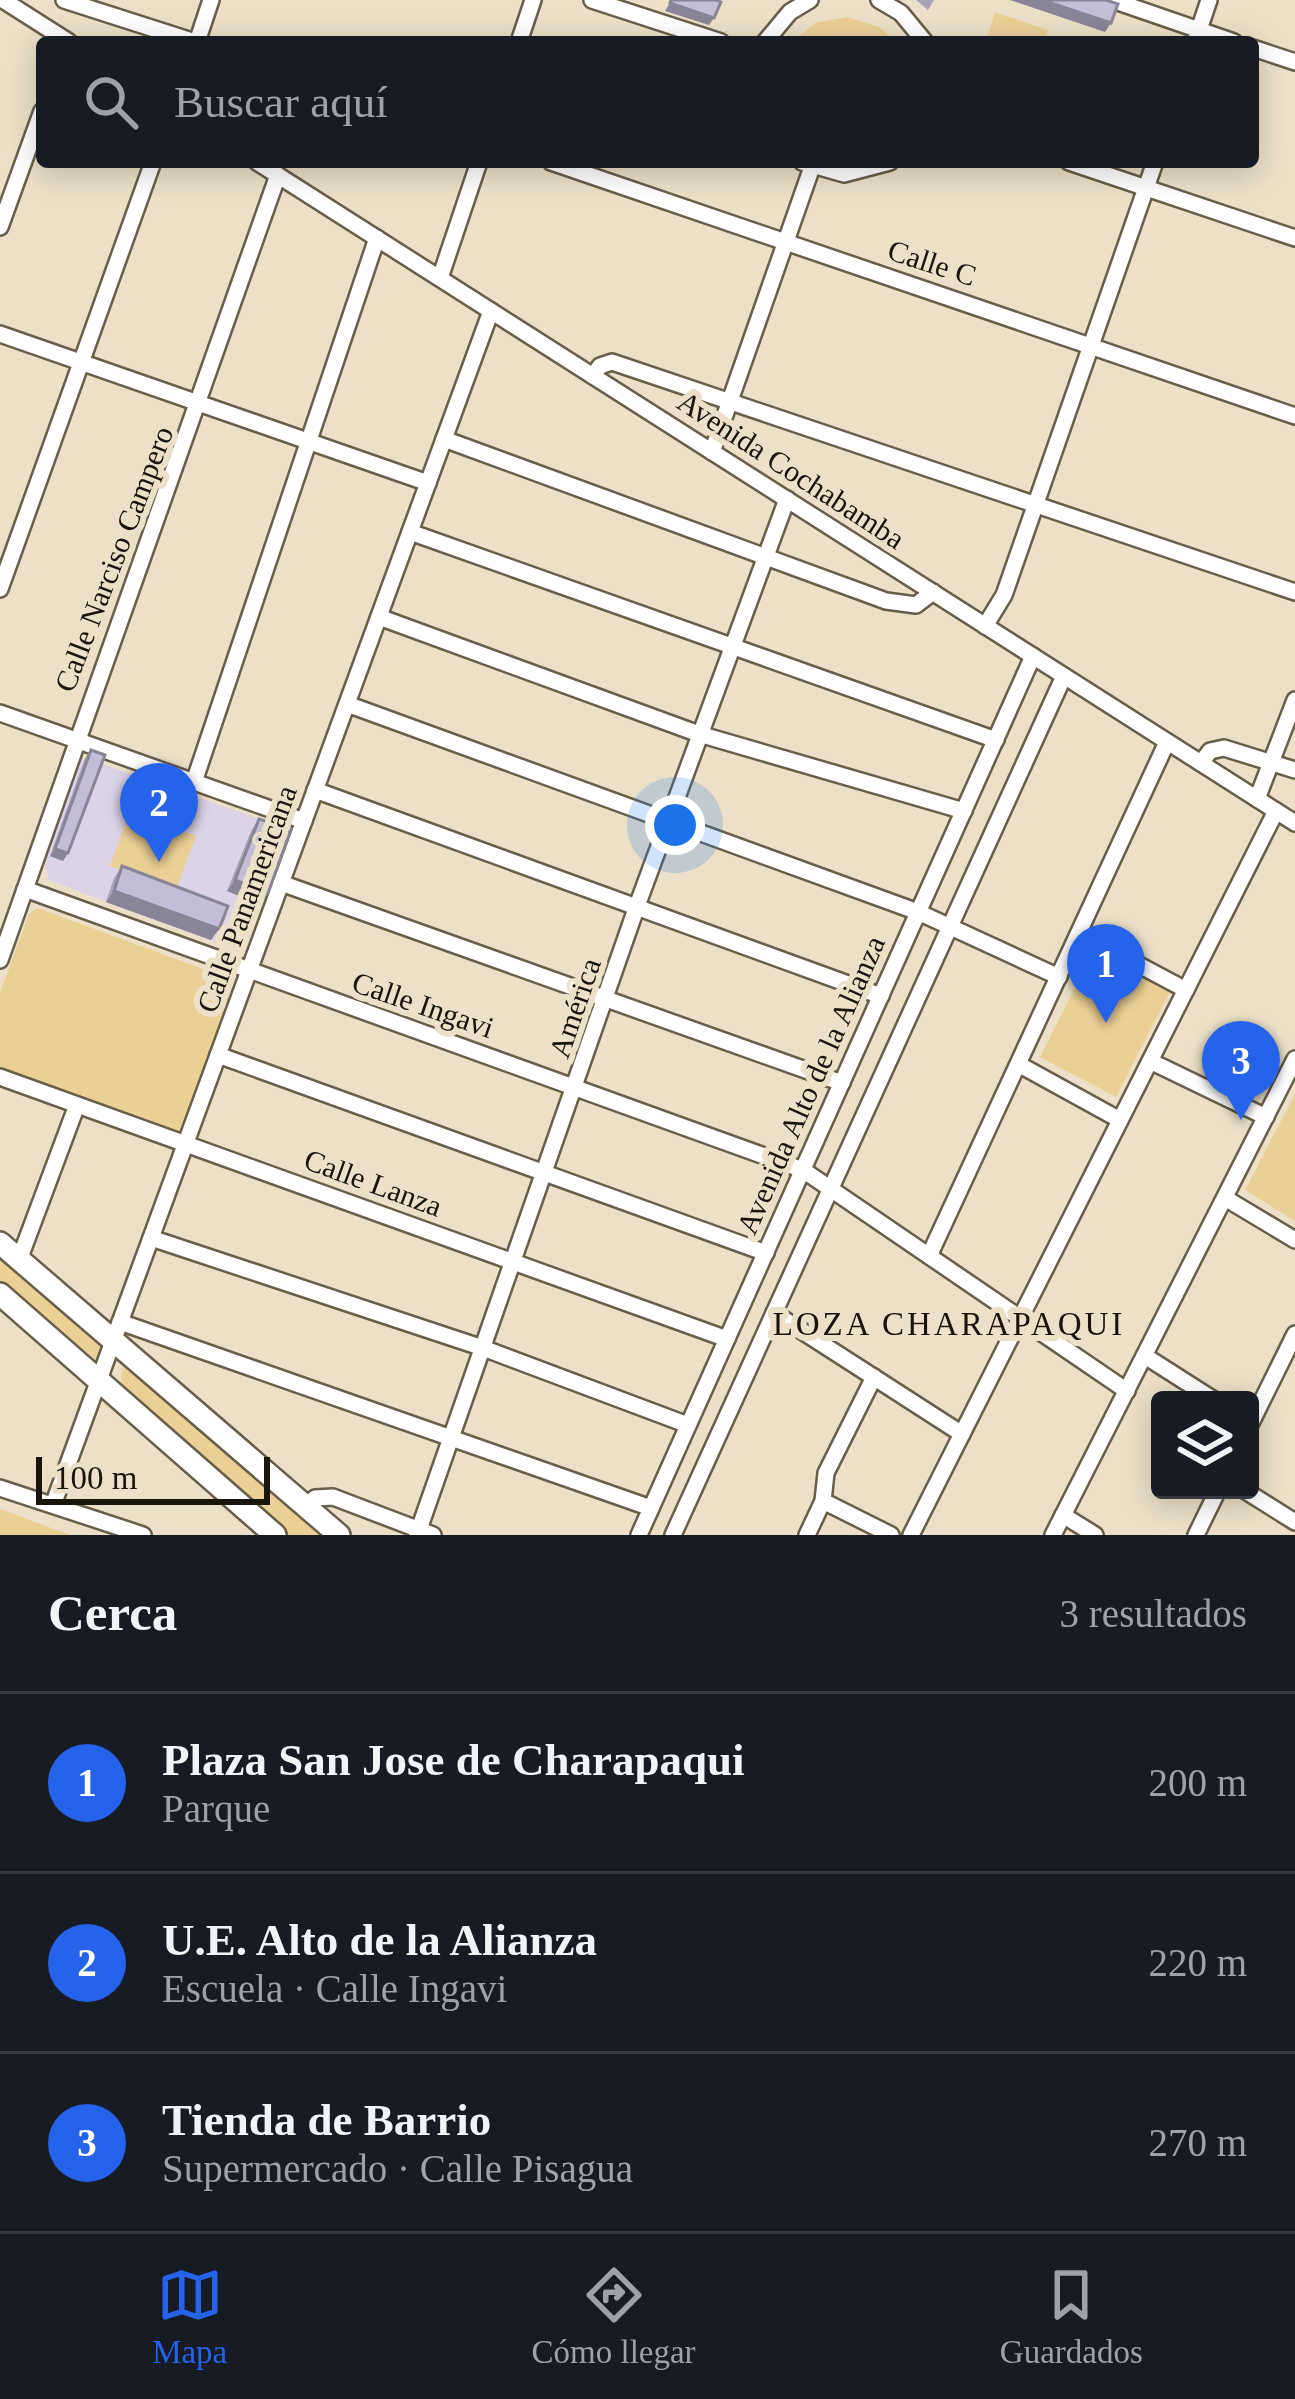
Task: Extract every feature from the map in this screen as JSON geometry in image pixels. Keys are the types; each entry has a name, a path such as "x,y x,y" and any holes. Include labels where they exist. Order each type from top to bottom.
{"main road":[{"path":"0,1243 116,1333 339,1535"},
{"path":"2,1302 274,1535"}],"street":[{"path":"64,0 177,36"},
{"path":"198,36 211,0"},
{"path":"521,36 533,0"},
{"path":"592,0 703,36"},
{"path":"770,36 790,12 810,0"},
{"path":"879,0 901,13 920,36"},
{"path":"1112,0 1197,36 1208,0"},
{"path":"6,1 59,36"},
{"path":"1259,50 1295,62"},
{"path":"0,227 36,128"},
{"path":"0,589 151,168"},
{"name":"Avenida Cochabamba","path":"266,168 1295,823"},
{"path":"440,278 477,168"},
{"name":"Calle C","path":"568,168 1090,342 1295,416"},
{"path":"712,452 785,244 806,168"},
{"path":"819,168 844,174 867,168"},
{"path":"1087,168 1295,238"},
{"path":"986,626 1004,595 1153,168"},
{"name":"Calle Narciso Campero","path":"0,961 278,176"},
{"path":"194,782 377,238"},
{"name":"Calle Panamericana","path":"53,1505 491,311"},
{"path":"0,334 428,483"},
{"path":"593,376 600,365 612,362 1295,592"},
{"path":"444,439 886,601 916,605 932,592"},
{"name":"América","path":"423,1533 451,1437 637,906 787,500"},
{"path":"410,532 996,740"},
{"path":"379,617 699,734 964,811"},
{"name":"Avenida Alto de la Alianza","path":"639,1535 1033,656"},
{"name":"Avenida Alto de la Alianza","path":"673,1535 1064,676"},
{"path":"1257,799 1295,700"},
{"path":"347,704 918,912 1059,977"},
{"path":"0,713 304,821"},
{"path":"929,1256 1167,742"},
{"path":"1201,763 1216,748 1295,770"},
{"path":"315,790 881,996"},
{"path":"911,1535 1276,811"},
{"path":"281,883 842,1083"},
{"name":"Calle Ingavi","path":"25,889 803,1170 1127,1391"},
{"path":"1079,933 1186,990"},
{"path":"218,1055 766,1253"},
{"path":"1053,1535 1295,1059"},
{"path":"1150,1061 1266,1118"},
{"path":"1020,1065 1120,1120"},
{"name":"Calle Lanza","path":"0,1077 727,1339"},
{"path":"19,1260 77,1105"},
{"path":"1225,1198 1295,1240"},
{"path":"151,1238 482,1348 688,1425"},
{"path":"774,1313 962,1433"},
{"path":"116,1333 451,1437 651,1508"},
{"path":"1259,1405 1295,1334"},
{"path":"1144,1356 1200,1391"},
{"path":"807,1535 823,1501 826,1473 874,1377"},
{"path":"0,1488 143,1535"},
{"path":"306,1506 315,1498 333,1498 423,1533"},
{"path":"1196,1535 1214,1499"},
{"path":"1258,1499 1295,1522"},
{"path":"823,1501 891,1535"},
{"path":"1063,1515 1095,1535"}],"shaded area":[{"path":"995,12 1048,30 1046,36 988,36"},
{"path":"847,17 879,27 889,36 799,36 815,23"},
{"path":"85,758 280,826 247,947 239,951 48,880 43,854 77,761"},
{"path":"130,812 196,836 176,890 110,866"},
{"path":"38,908 241,983 185,1137 0,1069 0,993 29,914"},
{"path":"1094,950 1171,990 1116,1097 1040,1057"},
{"path":"1295,1094 1295,1221 1245,1190"},
{"path":"0,1254 101,1339 98,1361 0,1283"},
{"path":"130,1367 323,1535 289,1535 121,1389 122,1368"},
{"path":"0,1509 70,1535 0,1535"}],"building":[{"path":"671,0 716,0 721,2 714,18"},
{"path":"1042,0 1106,0 1118,4 1111,23"},
{"path":"91,750 105,755 68,853 55,849"},
{"path":"259,819 291,829 268,893 235,880"},
{"path":"122,866 228,906 219,929 114,891"}],"place":[{"name":"U.E. Alto de la Alianza","path":"159,862"},
{"name":"Plaza San Jose de Charapaqui","path":"1106,1023"},
{"name":"Tienda de Barrio","path":"1241,1120"}],"district":[{"name":"LOZA CHARAPAQUI","path":"949,1323"}]}
